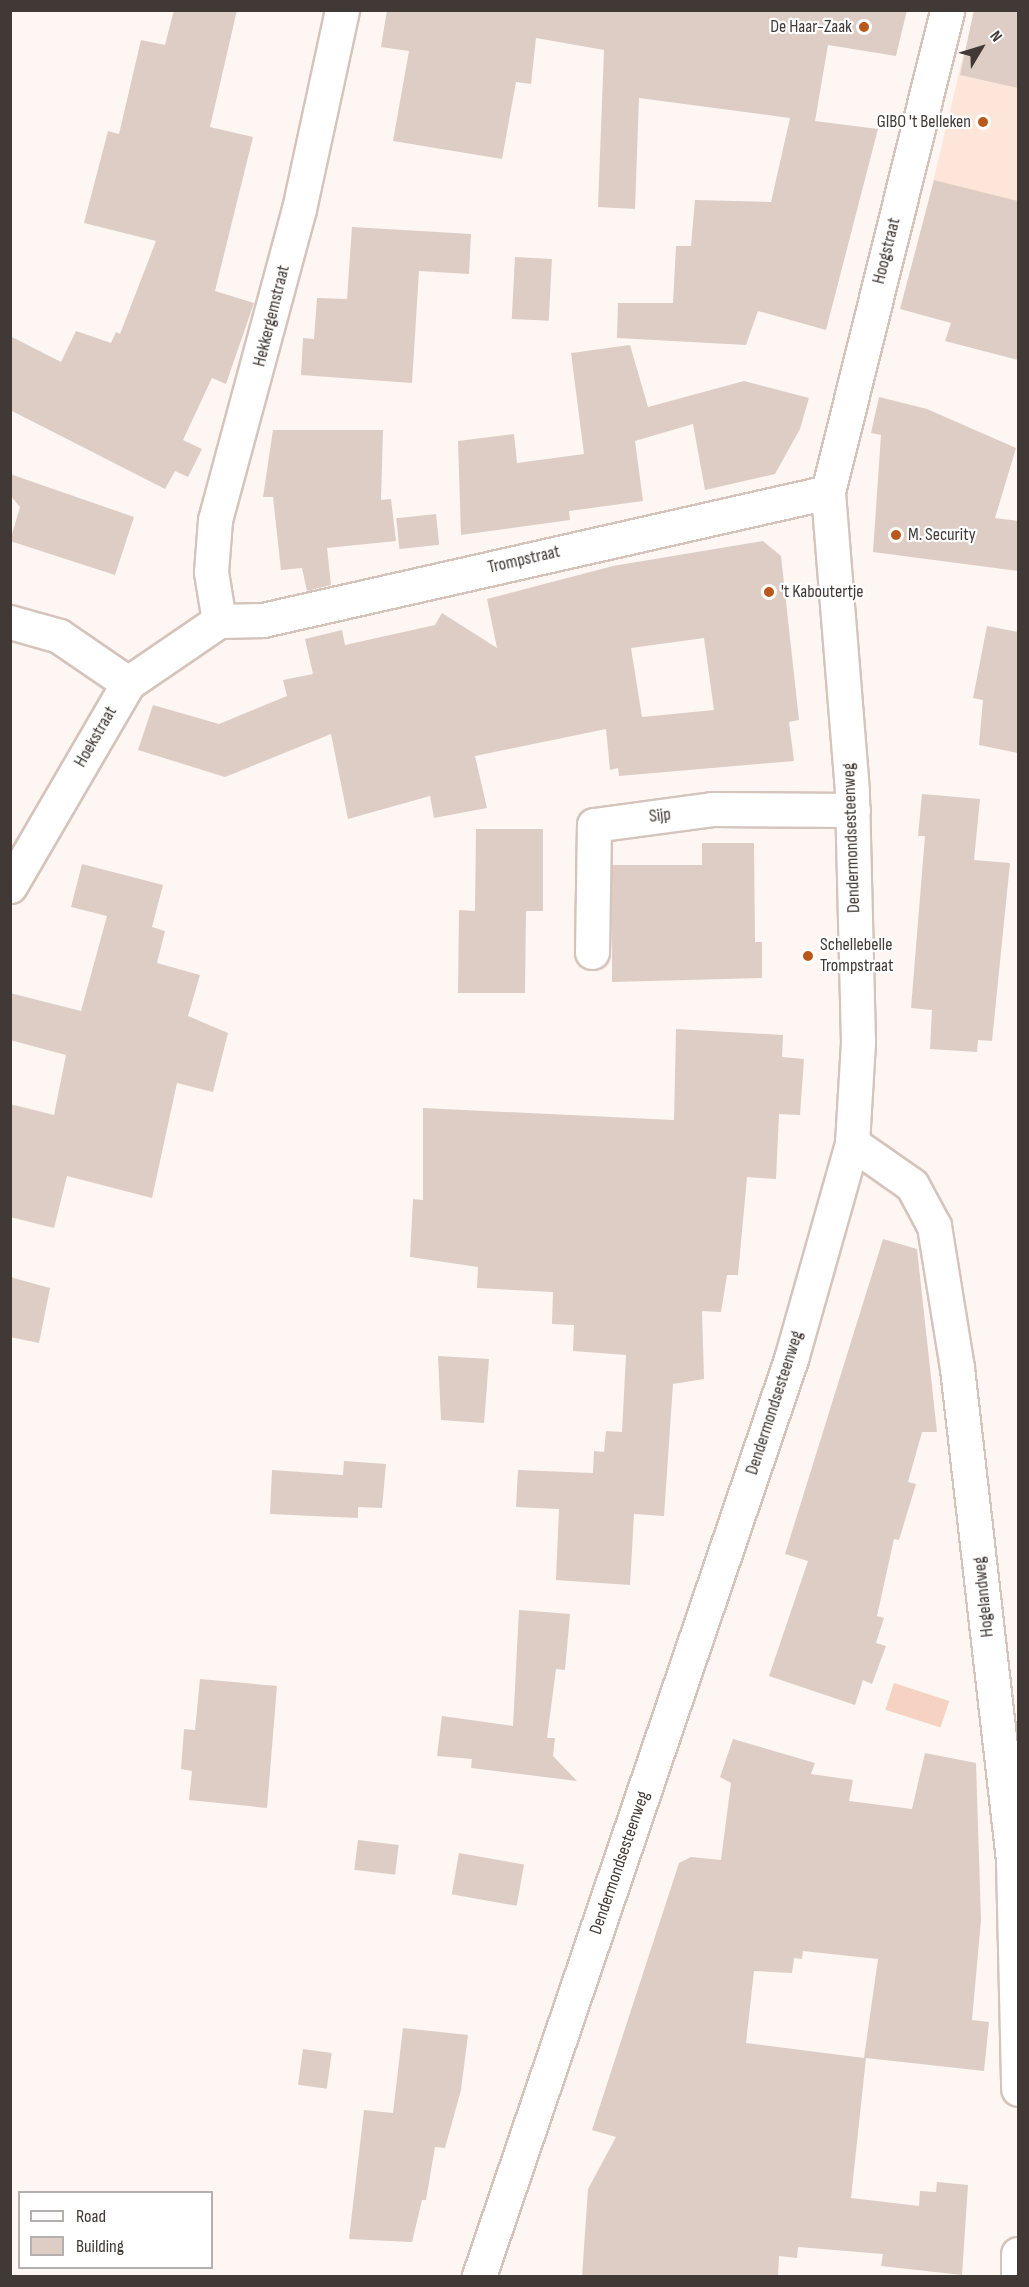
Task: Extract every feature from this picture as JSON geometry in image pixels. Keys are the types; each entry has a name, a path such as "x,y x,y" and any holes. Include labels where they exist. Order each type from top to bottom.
{"street":[{"name":"Hekkergemstraat","path":"219,621 211,572 215,520 296,221 342,10"},
{"name":"Hoogstraat","path":"828,492 947,10"},
{"name":"Trompstraat","path":"219,621 263,620 828,492"},
{"name":"Dendermondsesteenweg","path":"479,2277 791,1359 852,1143 858,1042 853,810 828,492"},
{"name":"Hoekstraat","path":"10,886 128,683 219,621"},
{"path":"10,622 59,636 128,683"},
{"name":"Sijp","path":"592,952 594,825 712,809 853,810"},
{"name":"Hogelandweg","path":"852,1143 912,1185 934,1226 962,1414 1013,1860 1018,2089"},
{"path":"1018,2254 1018,2277"}],"shaded area":[{"name":"GIBO 't Belleken","path":"964,52 1018,65 1018,266 919,241"},
{"path":"894,1683 949,1701 941,1728 885,1710"}],"building":[{"path":"174,10 237,10 210,127 253,137 215,291 254,303 226,384 212,378 183,440 202,449 188,477 175,471 165,489 10,410 10,336 61,362 76,331 111,343 116,332 120,334 156,241 84,223 108,131 119,134 141,40 165,45"},
{"path":"387,10 907,10 896,56 828,45 815,121 878,129 826,330 758,311 746,345 617,338 618,303 673,303 676,246 691,246 695,200 771,202 790,118 639,98 635,209 598,207 604,50 536,38 531,84 516,82 502,159 393,141 409,51 381,47"},
{"path":"974,10 1018,10 1018,88 960,75"},
{"path":"934,180 1018,201 1018,360 945,341 951,323 900,309"},
{"path":"352,227 471,234 469,274 419,271 412,383 301,375 303,338 314,339 317,298 347,299"},
{"path":"515,257 552,259 549,321 512,319"},
{"path":"630,345 648,407 744,381 809,398 800,429 775,474 705,490 693,424 635,441 643,501 569,511 570,520 461,535 458,441 514,434 517,463 584,454 571,353"},
{"path":"879,397 927,409 1016,448 995,518 1018,521 1018,571 873,552 881,435 871,433"},
{"path":"273,430 383,430 381,500 391,499 396,541 327,548 331,585 307,591 302,568 281,570 273,497 263,497"},
{"path":"10,474 134,517 115,575 10,541 20,507 10,495"},
{"path":"436,514 439,545 399,549 396,518"},
{"path":"763,541 781,556 799,720 789,722 794,761 619,776 618,768 610,770 606,729 475,756 487,808 434,818 430,796 348,819 331,734 225,777 138,750 153,705 219,724 287,696 283,680 313,674 305,639 342,630 345,645 435,625 442,613 497,648 487,599 613,566","holes":["704,638 714,710 642,717 631,648"]},
{"path":"987,626 1018,632 1018,753 979,745 983,700 973,698"},
{"path":"922,794 980,799 974,860 1010,863 992,1041 978,1040 977,1052 930,1049 932,1010 911,1008 925,836 918,836"},
{"path":"476,829 543,829 543,911 526,911 525,993 458,993 459,910 475,911"},
{"path":"702,843 754,843 755,942 762,942 762,978 612,982 612,865 702,865"},
{"path":"82,864 163,885 152,927 165,931 157,963 200,975 188,1016 228,1033 213,1092 177,1083 152,1198 67,1176 54,1228 10,1217 10,1104 54,1115 66,1055 10,1040 10,993 81,1011 107,916 71,907"},
{"path":"676,1029 783,1035 782,1057 804,1059 800,1115 779,1114 776,1179 747,1177 738,1275 727,1275 721,1312 702,1311 704,1379 673,1384 664,1516 634,1514 630,1585 556,1580 559,1509 516,1507 518,1470 593,1473 594,1451 604,1452 606,1431 622,1432 626,1355 573,1351 574,1325 552,1324 553,1292 477,1288 478,1267 410,1257 413,1199 423,1200 423,1108 674,1120"},
{"path":"883,1239 917,1249 937,1432 922,1432 908,1482 916,1484 899,1540 894,1539 877,1616 884,1618 876,1643 886,1646 872,1684 863,1680 855,1705 769,1676 808,1561 785,1554"},
{"path":"10,1277 50,1288 39,1343 10,1337"},
{"path":"438,1356 489,1359 484,1423 441,1420"},
{"path":"344,1461 386,1464 382,1508 358,1507 358,1518 270,1514 272,1470 343,1475"},
{"path":"519,1610 570,1614 565,1670 556,1669 547,1738 555,1738 553,1756 577,1781 471,1768 472,1759 437,1756 442,1716 513,1726"},
{"path":"200,1679 277,1686 267,1808 189,1800 192,1771 181,1769 184,1729 195,1730"},
{"path":"733,1739 815,1763 811,1774 853,1780 849,1801 912,1809 925,1753 976,1763 981,1920 972,2020 989,2022 984,2071 866,2058 851,2198 919,2206 920,2191 936,2192 937,2182 968,2185 962,2275 881,2266 883,2254 798,2247 797,2258 779,2256 778,2277 582,2277 588,2189 616,2137 592,2130 679,1863 691,1857 721,1860 731,1783 720,1777","holes":["803,1951 878,1959 864,2058 746,2043 754,1971 792,1973 794,1958 802,1959"]},
{"path":"358,1840 399,1845 395,1875 354,1870"},
{"path":"459,1853 524,1864 517,1906 452,1894"},
{"path":"403,2028 468,2035 461,2090 445,2148 435,2147 426,2200 422,2200 412,2242 349,2239 364,2110 393,2113"},
{"path":"303,2049 332,2053 327,2089 298,2085"}],"place":[{"name":"De Haar-Zaak","path":"864,27"},
{"name":"GIBO 't Belleken","path":"983,122"},
{"name":"M. Security","path":"896,535"},
{"name":"'t Kaboutertje","path":"769,592"},
{"name":"Schellebelle Trompstraat","path":"808,956"}]}
